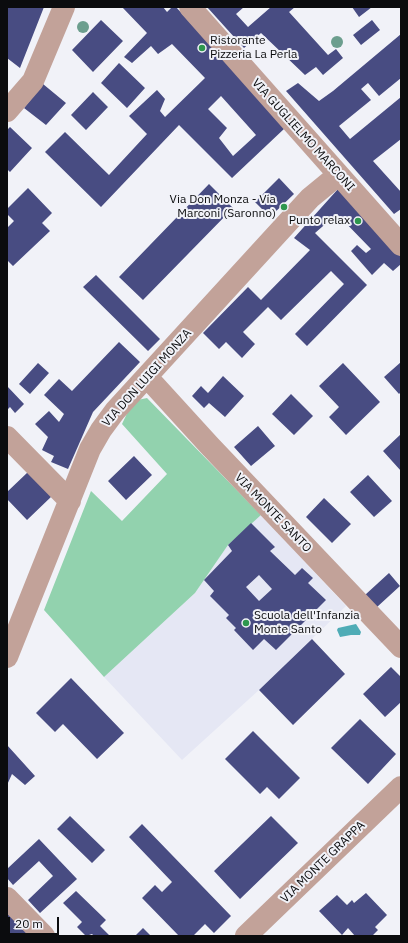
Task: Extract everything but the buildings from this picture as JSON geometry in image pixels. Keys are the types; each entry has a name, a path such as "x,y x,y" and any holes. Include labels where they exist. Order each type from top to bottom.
{"street":[{"path":"7,111 33,81 64,7"},
{"name":"VIA GUGLIELMO MARCONI","path":"190,7 338,175 397,233"},
{"name":"VIA DON LUIGI MONZA","path":"310,198 317,182 317,165 321,154"},
{"name":"VIA DON LUIGI MONZA","path":"7,657 90,449 101,430 115,411 310,198 338,175"},
{"name":"VIA MONTE SANTO","path":"147,377 223,461 401,647"},
{"path":"7,437 70,501"},
{"name":"VIA MONTE GRAPPA","path":"246,936 401,787"},
{"path":"7,898 44,936"}],"shaded area":[{"name":"Scuola dell'Infanzia Monte Santo","path":"261,515 346,606 259,690 182,760 104,677 195,593 228,545"}],"green space":[{"path":"147,398 261,515 228,545 195,593 104,677 44,610 91,491 122,521 167,474 122,424 133,401"}],"water":[{"path":"356,624 361,632 360,635 340,637 337,630 338,628"}],"place":[{"name":"Ristorante Pizzeria La Perla","path":"202,48"},
{"name":"Via Don Monza - Via Marconi (Saronno)","path":"284,207"},
{"name":"Punto relax","path":"358,221"},
{"name":"Scuola dell'Infanzia Monte Santo","path":"246,623"}]}
